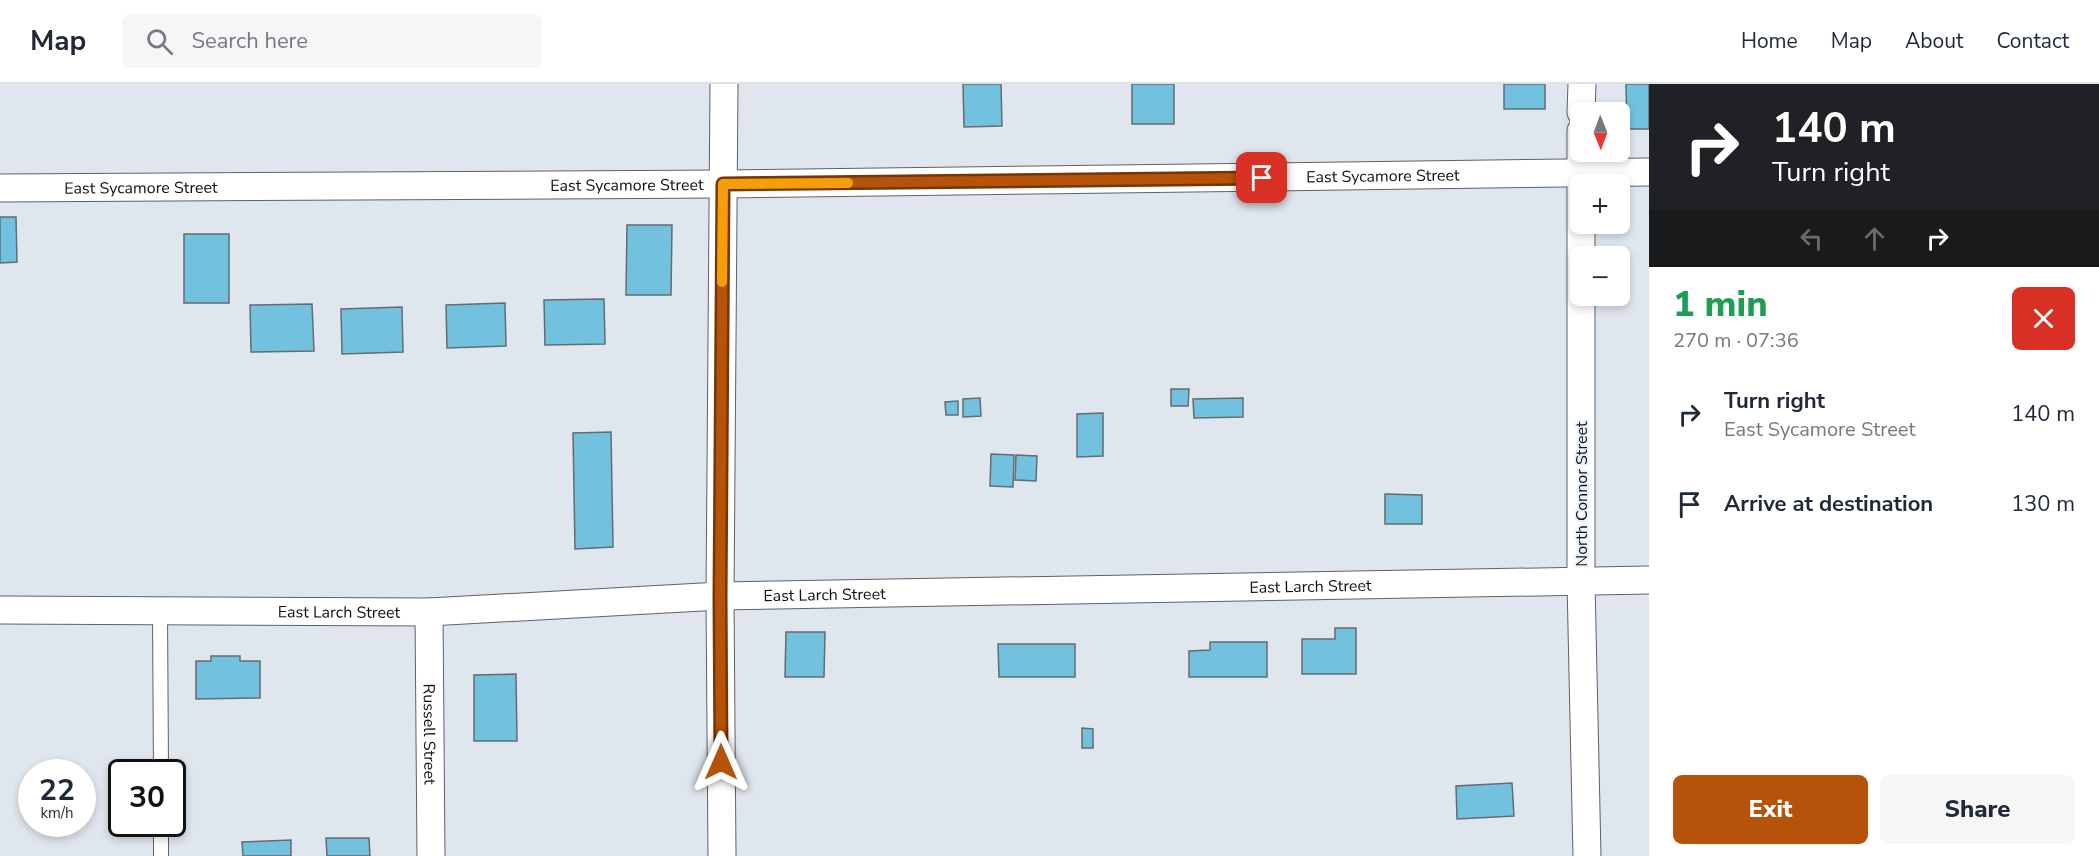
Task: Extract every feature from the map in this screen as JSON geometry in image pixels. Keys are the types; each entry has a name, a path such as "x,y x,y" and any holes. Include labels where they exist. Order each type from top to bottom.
{"street":[{"path":"722,856 720,596 724,84"},
{"path":"1581,84 1581,102"},
{"name":"North Connor Street","path":"1581,162 1581,174"},
{"name":"East Sycamore Street","path":"1581,174 1649,172"},
{"name":"East Sycamore Street","path":"0,188 723,184 1570,174"},
{"name":"North Connor Street","path":"1581,234 1581,582 1587,856"},
{"name":"East Larch Street","path":"0,610 429,612 720,596 1649,580"},
{"name":"Russell Street","path":"429,612 431,856"}],"lane":[{"path":"160,610 161,759"},
{"path":"161,837 161,856"}],"building":[{"path":"963,84 1001,84 1002,126 964,127"},
{"path":"1132,84 1174,84 1174,124 1132,124"},
{"path":"1504,84 1545,84 1545,109 1504,109"},
{"path":"1626,84 1649,84 1649,129 1630,129 1630,102 1626,102"},
{"path":"0,217 16,217 17,262 0,263"},
{"path":"627,225 672,225 671,295 626,295"},
{"path":"184,234 229,234 229,303 184,303"},
{"path":"604,299 605,344 545,345 544,300"},
{"path":"505,303 506,346 447,348 446,305"},
{"path":"312,304 314,351 251,352 250,305"},
{"path":"402,307 403,352 342,354 341,309"},
{"path":"1171,389 1189,389 1188,406 1171,406"},
{"path":"980,398 981,416 963,417 963,399"},
{"path":"1243,398 1243,417 1194,418 1193,399"},
{"path":"958,401 958,415 946,415 945,402"},
{"path":"1103,413 1103,456 1077,457 1077,414"},
{"path":"611,432 613,547 575,549 573,433"},
{"path":"991,454 1014,455 1013,487 990,486"},
{"path":"1016,455 1037,456 1036,481 1015,480"},
{"path":"1385,494 1422,495 1422,524 1385,524"},
{"path":"1335,628 1356,628 1356,674 1302,674 1302,639 1335,639"},
{"path":"786,632 825,632 824,677 785,677"},
{"path":"1210,642 1267,642 1267,677 1189,677 1189,651 1210,650"},
{"path":"998,644 1075,644 1075,677 999,677"},
{"path":"211,656 240,656 240,661 260,661 260,698 196,699 196,661 211,661"},
{"path":"516,674 517,741 474,741 474,675"},
{"path":"1082,728 1093,729 1093,748 1082,748"},
{"path":"1512,783 1514,816 1457,819 1456,786"},
{"path":"326,838 369,838 370,856 327,856"},
{"path":"291,840 291,856 243,856 242,842"}],"slow traffic":[{"path":"722,282 723,184 848,183"}],"route":[{"path":"721,762 723,184 1262,178"}]}
